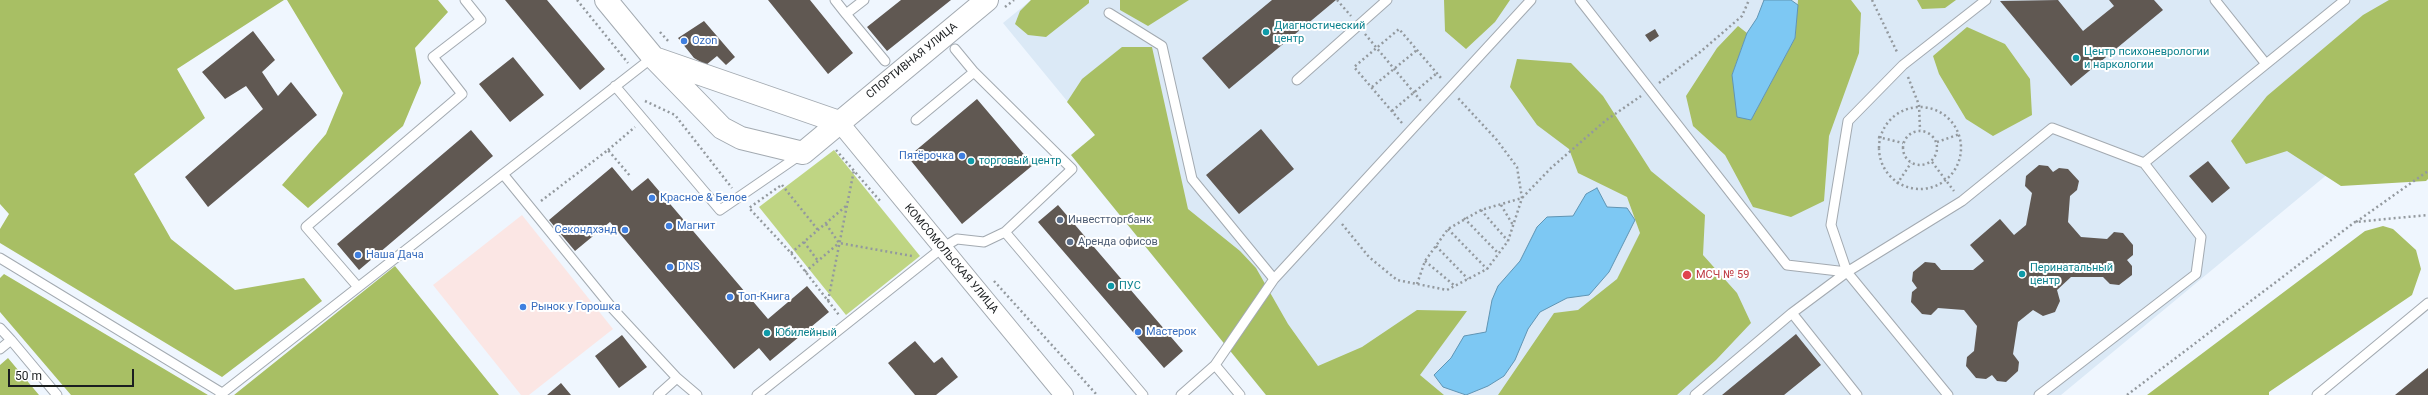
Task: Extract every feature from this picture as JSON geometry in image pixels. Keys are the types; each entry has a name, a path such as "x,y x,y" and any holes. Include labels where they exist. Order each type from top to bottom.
{"street":[{"path":"606,0 653,57 713,119 722,128 741,138 803,153 839,122 653,57"},
{"name":"СПОРТИВНАЯ УЛИЦА","path":"839,122 994,5"},
{"path":"713,119 713,99 719,91 731,84"},
{"name":"КОМСОМОЛЬСКАЯ УЛИЦА","path":"839,122 935,253 1064,395"}],"lane":[{"path":"358,287 306,227 462,94 433,57 481,20 465,0"},
{"path":"835,0 885,61"},
{"path":"846,14 864,0"},
{"path":"1297,80 1388,0"},
{"path":"1181,395 1215,365 1274,279 1531,0"},
{"path":"1580,0 1787,265 1847,272"},
{"path":"1948,395 1847,272 1831,225 1848,121 1903,65 1986,0"},
{"path":"2215,0 2266,64"},
{"path":"2144,163 2345,0"},
{"path":"1109,13 1162,46 1192,179 1274,279"},
{"path":"757,395 935,253 957,239 984,242 1005,232 1072,169 974,72 955,49"},
{"path":"0,258 221,394 653,57"},
{"path":"916,120 974,72"},
{"path":"614,86 642,121 720,210 803,153"},
{"path":"1695,395 1792,313 1847,272 1962,201 2052,128 2144,163 2201,237 2196,274 2039,395"},
{"path":"503,174 612,309 677,378 697,395"},
{"path":"1005,232 1143,395"},
{"path":"2317,395 2428,303"},
{"path":"1792,313 1857,395"},
{"path":"0,328 57,395"},
{"path":"0,349 11,340"},
{"path":"1215,365 1240,395"},
{"path":"658,395 677,378"}],"path":[{"path":"576,0 634,71"},
{"path":"994,5 1014,0"},
{"path":"1337,0 1430,110"},
{"path":"1334,214 1369,257 1397,280 1447,290 1455,286 1487,269 1508,241 1522,198 1551,168 1605,121 1650,90 1699,53 1742,16 1749,0"},
{"path":"1409,132 1354,66 1399,29 1449,88 1496,139 1517,167 1522,198"},
{"path":"1372,87 1417,50"},
{"path":"1392,111 1437,73"},
{"path":"642,99 675,115 739,198"},
{"path":"1919,105 1944,114 1960,134 1961,161 1947,181 1920,191 1897,184 1880,165 1878,137 1894,114 1919,105"},
{"path":"531,209 608,150 642,121"},
{"path":"1920,130 1930,133 1937,142 1937,153 1932,162 1920,166 1911,163 1904,155 1903,143 1909,134 1920,130"},
{"path":"1937,142 1960,134"},
{"path":"1878,137 1903,143"},
{"path":"834,148 883,206"},
{"path":"608,150 631,177"},
{"path":"1932,162 1962,201"},
{"path":"1897,184 1911,163"},
{"path":"828,301 853,170"},
{"path":"2127,395 2356,222 2428,171"},
{"path":"788,180 749,208 791,253 846,324"},
{"path":"782,185 818,230"},
{"path":"1417,284 1425,261 1448,229 1464,218 1481,210 1522,198"},
{"path":"1500,204 1513,225"},
{"path":"791,253 846,206"},
{"path":"1481,210 1508,241"},
{"path":"2356,222 2428,215"},
{"path":"1464,218 1499,254"},
{"path":"826,224 839,243"},
{"path":"1448,229 1487,269"},
{"path":"804,242 818,261"},
{"path":"805,272 839,243 935,253"},
{"path":"1436,246 1468,279"},
{"path":"1425,261 1455,286"},
{"path":"993,279 1097,395"}],"shaded area":[{"name":"МСЧ № 59","path":"1031,0 2428,0 2428,91 2061,395 1266,395 1071,155 1095,135 1003,23"},
{"name":"Рынок у Горошка","path":"522,215 613,329 529,395 521,395 433,285"}],"green space":[{"path":"0,0 284,0 177,69 205,118 134,174 171,239 235,290 304,278 322,301 222,377 0,243 0,229 9,214 0,204"},
{"path":"287,0 438,0 448,12 415,48 421,83 403,126 308,208 282,185 326,134 343,93"},
{"path":"1031,0 1089,0 1089,3 1046,37 1028,35 1015,24 1020,11"},
{"path":"1120,0 1189,0 1148,26 1120,10"},
{"path":"1444,0 1510,0 1495,22 1466,49 1445,31"},
{"path":"1798,0 1851,0 1861,13 1859,53 1829,136 1824,201 1791,217 1753,207 1725,155 1693,126 1686,96 1717,48 1738,26 1747,33 1732,75 1751,120 1795,38"},
{"path":"1917,0 1956,0 1945,8 1922,9"},
{"path":"2389,0 2428,0 2428,179 2426,181 2341,186 2287,151 2246,164 2231,141 2267,96 2363,15"},
{"path":"1967,27 2005,44 2030,79 2032,115 1993,136 1966,119 1939,74 1933,56"},
{"path":"1122,47 1152,47 1188,209 1240,251 1256,268 1288,324 1318,366 1362,347 1417,310 1467,311 1420,375 1444,395 1266,395 1071,155 1095,135 1067,102 1082,79"},
{"path":"1517,59 1571,63 1603,96 1651,171 1705,215 1703,255 1737,293 1751,323 1716,360 1677,395 1498,395 1554,313 1578,310 1617,279 1640,233 1627,197 1578,173 1569,149 1537,125 1510,87"},
{"path":"834,150 920,256 846,315 759,207"},
{"path":"2383,226 2393,229 2416,250 2421,269 2412,295 2269,392 2269,395 2147,395 2365,231"},
{"path":"395,266 499,395 234,395"},
{"path":"4,274 208,395 71,395 0,312 0,278"},
{"path":"8,358 39,395 0,395 0,365"}],"water":[{"path":"1764,0 1791,0 1798,5 1795,38 1751,120 1737,117 1732,75 1747,33 1757,18"},
{"path":"1597,188 1607,207 1627,208 1635,220 1609,272 1589,295 1567,298 1540,312 1528,329 1515,360 1504,376 1488,386 1466,395 1443,387 1434,375 1451,358 1464,336 1486,332 1492,300 1498,286 1520,261 1537,227 1547,217 1573,216 1586,194"}],"building":[{"path":"505,0 547,0 605,69 580,90"},
{"path":"768,0 810,0 853,53 828,74"},
{"path":"901,0 951,0 887,51 867,27"},
{"name":"Диагностический центр","path":"1272,0 1336,0 1229,89 1202,58"},
{"name":"Центр психоневрологии и наркологии","path":"2058,0 2083,31 2114,6 2109,0 2154,0 2163,10 2071,86 2000,1"},
{"path":"704,21 735,57 726,65 717,56 706,65 694,58 678,38"},
{"path":"1655,29 1659,36 1650,42 1645,35"},
{"path":"253,31 275,60 262,72 278,96 291,82 317,115 208,207 185,177 263,109 246,86 225,99 202,72"},
{"path":"513,57 544,95 510,122 479,84"},
{"name":"торговый центр","path":"977,99 1033,165 962,224 908,157"},
{"path":"1261,129 1294,169 1239,214 1206,175"},
{"path":"471,130 493,156 359,270 337,244"},
{"path":"2208,161 2230,188 2212,203 2189,176"},
{"name":"Перинатальный центр","path":"2039,165 2048,166 2053,172 2059,168 2068,169 2079,181 2077,190 2070,196 2068,222 2081,237 2107,239 2114,232 2123,233 2133,245 2133,255 2127,260 2132,266 2132,275 2119,285 2110,284 2103,277 2071,277 2057,290 2060,301 2055,312 2043,316 2033,310 2018,322 2013,354 2019,362 2018,371 2006,382 1997,381 1992,375 1986,379 1976,378 1966,366 1967,357 1974,351 1977,326 1964,310 1938,308 1931,315 1922,314 1911,302 1912,292 1917,288 1912,281 1913,272 1925,262 1935,263 1941,270 1973,270 1984,261 1970,245 2000,219 2014,235 2026,225 2032,193 2025,186 2026,176"},
{"path":"612,167 632,191 648,178 768,319 807,286 829,312 770,361 759,348 734,369 610,222 575,251 549,220"},
{"name":"ПУС","path":"1058,205 1183,351 1164,368 1038,222"},
{"path":"1796,334 1821,365 1784,395 1722,395"},
{"path":"622,335 647,367 619,388 595,356"},
{"path":"915,341 934,363 942,357 958,377 936,395 915,395 888,363"},
{"path":"2428,368 2428,395 2395,395"},
{"path":"561,383 571,395 547,395"}],"place":[{"name":"Диагностический центр","path":"1266,32"},
{"name":"Ozon","path":"684,41"},
{"name":"Центр психоневрологии и наркологии","path":"2076,58"},
{"name":"Пятёрочка","path":"962,156"},
{"name":"торговый центр","path":"971,161"},
{"name":"Красное & Белое","path":"652,198"},
{"name":"Инвестторгбанк","path":"1060,220"},
{"name":"Магнит","path":"669,226"},
{"name":"Секондхэнд","path":"625,230"},
{"name":"Аренда офисов","path":"1070,242"},
{"name":"Наша Дача","path":"358,255"},
{"name":"DNS","path":"670,267"},
{"name":"Перинатальный центр","path":"2022,274"},
{"name":"МСЧ № 59","path":"1687,275"},
{"name":"ПУС","path":"1111,286"},
{"name":"Топ-Книга","path":"730,297"},
{"name":"Рынок у Горошка","path":"523,307"},
{"name":"Мастерок","path":"1138,332"},
{"name":"Юбилейный","path":"767,333"}]}
